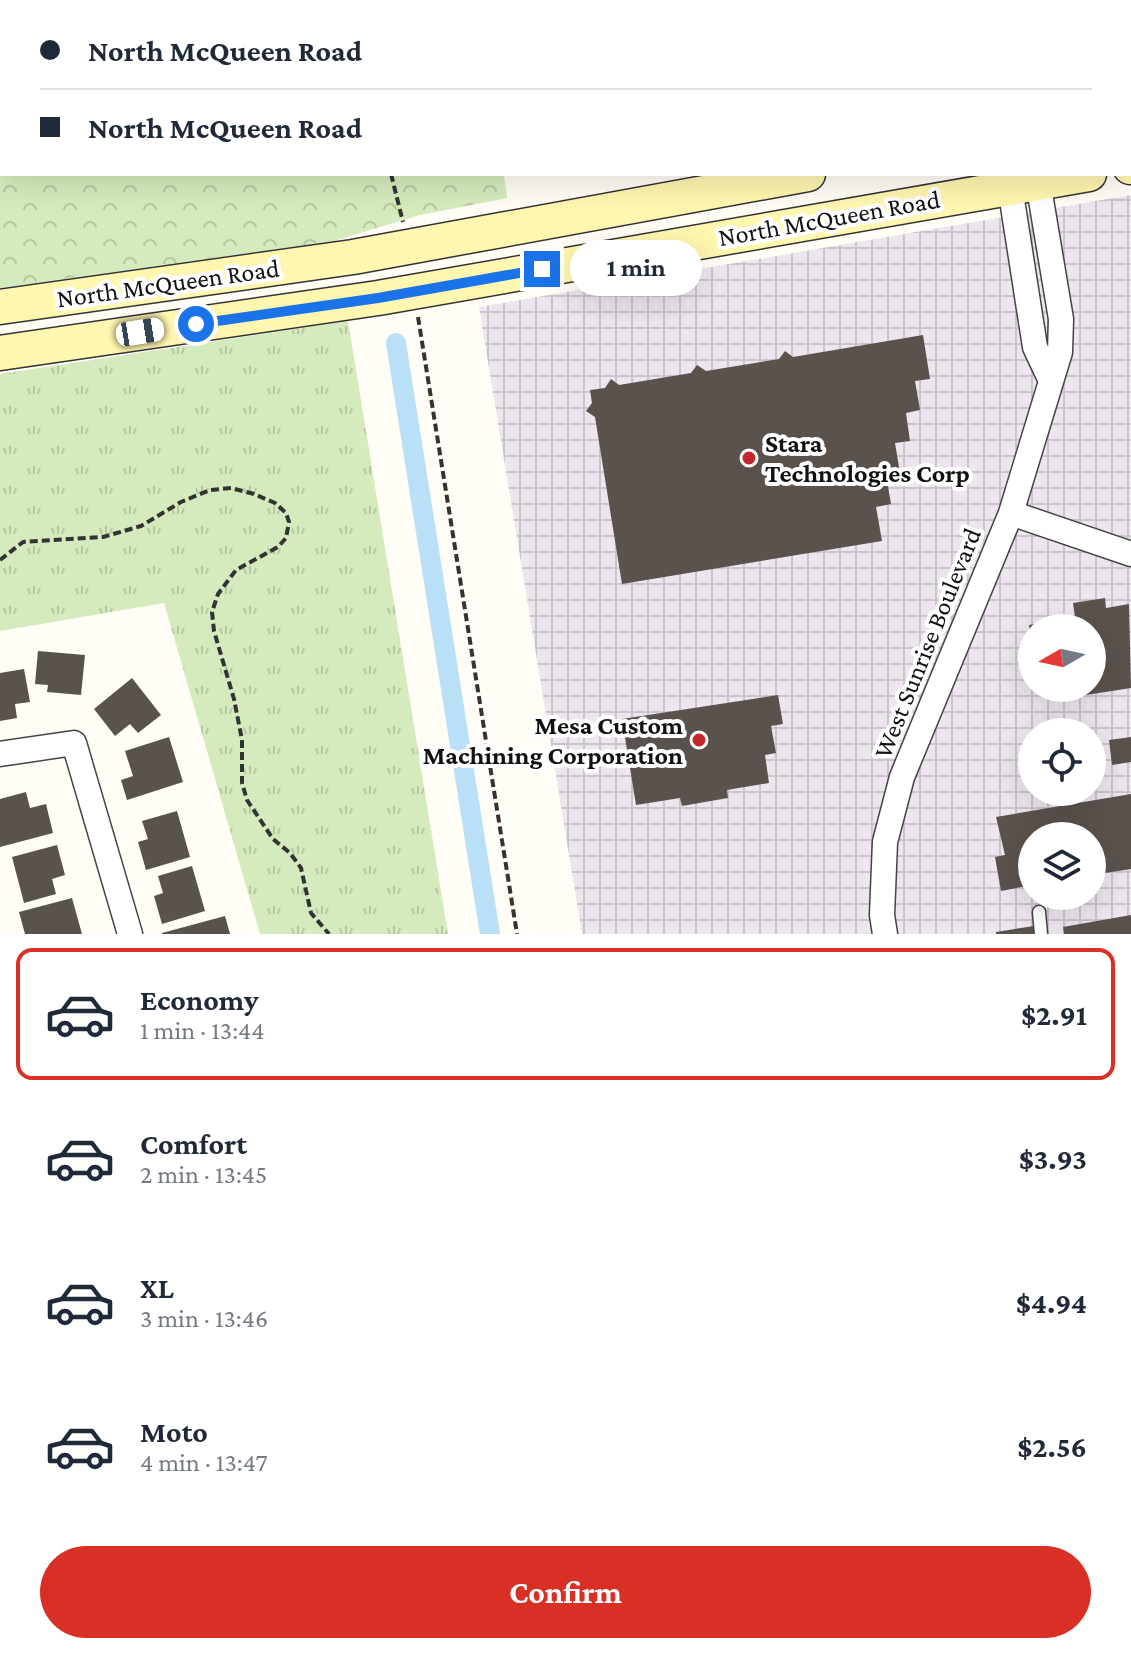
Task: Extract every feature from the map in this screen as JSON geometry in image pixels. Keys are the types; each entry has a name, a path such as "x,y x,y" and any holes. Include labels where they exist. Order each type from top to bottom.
{"main road":[{"name":"North McQueen Road","path":"0,307 372,254 797,176"},
{"name":"North McQueen Road","path":"0,353 378,298 1024,179 1063,176"},
{"path":"372,254 378,298"}],"street":[{"name":"West Sunrise Boulevard","path":"885,934 882,915 885,842 902,777 1011,513 1050,379 1035,347 1024,179"},
{"path":"1011,513 1131,554"},
{"path":"0,754 74,743 130,934"}],"lane":[{"path":"1039,912 1041,934"}],"path":[{"path":"413,292 517,934"},
{"path":"0,560 23,542 103,537 141,526 181,502 210,490 231,488 254,494 275,503 286,513 289,522 286,538 278,547 236,570 218,594 212,612 242,740 242,783 247,800 273,839 290,853 301,868 311,913 329,934"}],"shaded area":[{"path":"1131,195 1131,934 582,934 479,307"}],"green space":[{"path":"0,176 504,176 507,198 420,215 334,241 0,288"},
{"path":"348,321 448,934 260,934 164,603 0,631 0,374"}],"building":[{"name":"Stara Technologies Corp","path":"923,335 930,379 915,381 920,410 906,413 910,441 895,443 900,473 886,475 891,504 876,507 882,541 622,584 595,417 586,411 592,403 590,390 605,388 611,379 619,385 691,373 697,365 706,371 779,359 785,351 793,357"},
{"path":"1105,598 1106,608 1129,604 1131,688 1106,692 1106,614 1075,614 1073,603"},
{"path":"38,651 85,655 81,695 47,692 48,685 35,684"},
{"path":"24,669 30,702 15,704 17,718 0,721 0,673"},
{"path":"132,678 161,715 138,733 130,724 115,736 94,709"},
{"name":"Mesa Custom Machining Corporation","path":"778,695 783,724 771,726 776,753 765,755 769,783 727,790 728,798 682,806 680,798 636,805 622,719"},
{"path":"169,737 183,782 127,800 121,780 133,776 125,751"},
{"path":"1131,737 1131,762 1112,765 1109,740"},
{"path":"26,792 30,808 46,804 53,833 0,847 0,799"},
{"path":"1131,794 1131,869 1106,873 1106,822 1018,822 1018,888 1001,891 995,857 1005,855 996,817 1061,806 1106,806 1106,798"},
{"path":"177,811 190,857 146,870 138,842 148,839 142,821"},
{"path":"57,845 65,875 52,879 56,894 24,903 12,857"},
{"path":"192,866 205,911 162,924 154,896 163,893 158,876"},
{"path":"72,898 82,934 25,934 19,912"},
{"path":"1131,915 1131,934 1064,934 1063,927"},
{"path":"225,916 230,934 162,934 162,933"},
{"path":"1034,926 1036,934 996,934 996,932"}],"waterway":[{"path":"396,343 490,934"}],"place":[{"name":"Stara Technologies Corp","path":"749,458"},
{"name":"Mesa Custom Machining Corporation","path":"699,740"}],"route":[{"path":"196,324 378,298 542,269"}]}
